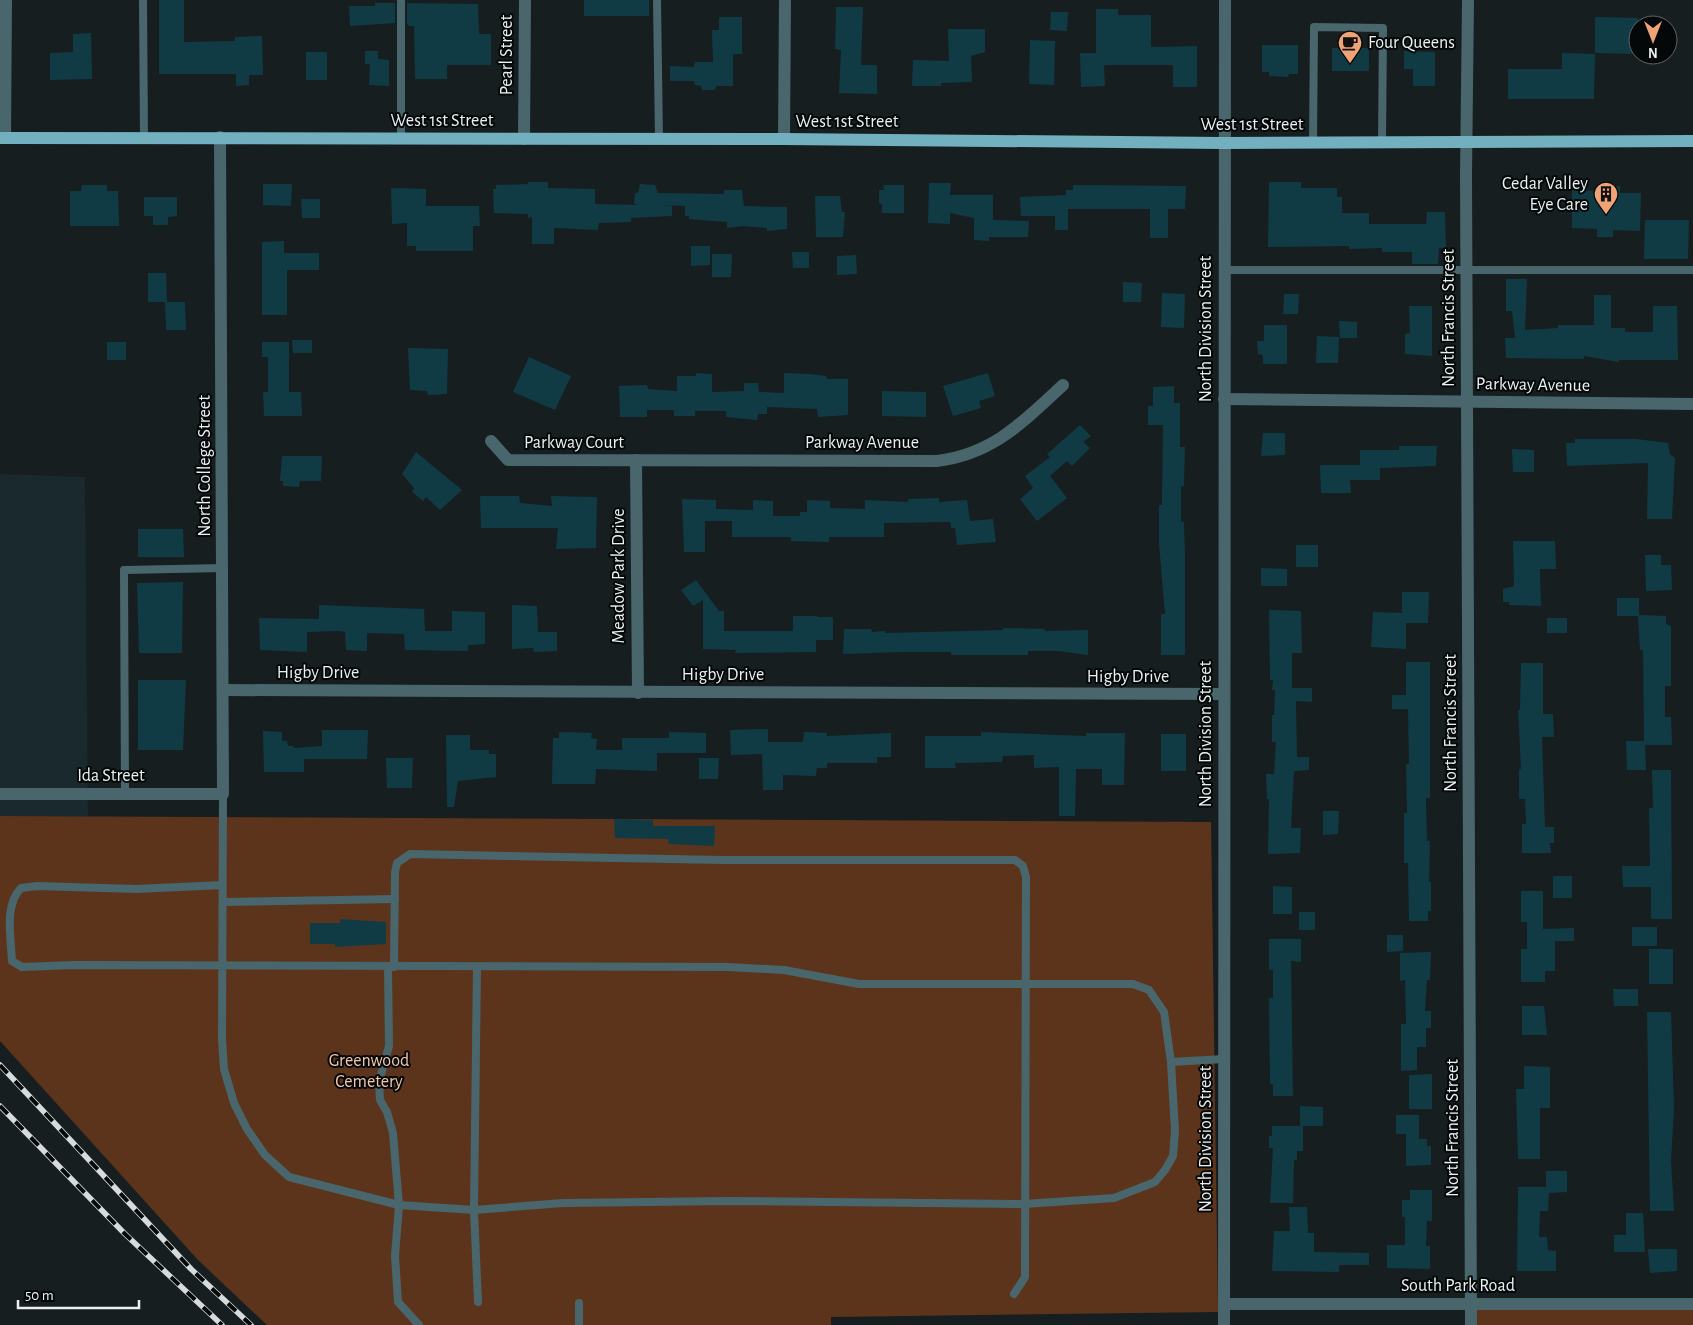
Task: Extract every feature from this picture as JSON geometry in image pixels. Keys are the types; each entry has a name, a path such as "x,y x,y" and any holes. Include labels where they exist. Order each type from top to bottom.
{"main road":[{"name":"West 1st Street","path":"2,138 784,139 1382,143 1693,141"}],"street":[{"path":"2,138 6,0"},
{"name":"Pearl Street","path":"524,139 525,0"},
{"path":"784,139 785,0"},
{"name":"North Division Street","path":"1224,0 1224,1325"},
{"name":"North Francis Street","path":"1468,0 1467,402 1470,1325"},
{"name":"North College Street","path":"220,137 223,794"},
{"name":"Parkway Avenue","path":"636,460 937,461 958,458 980,451 1015,429 1063,385"},
{"name":"Parkway Avenue","path":"1224,398 1693,404"},
{"name":"Parkway Court","path":"491,441 508,460 636,460"},
{"name":"Meadow Park Drive","path":"636,460 638,693"},
{"name":"Higby Drive","path":"223,690 1224,694"},
{"name":"Ida Street","path":"0,794 223,794"},
{"name":"South Park Road","path":"1224,1304 1693,1304"}],"lane":[{"path":"143,0 144,138"},
{"path":"401,0 401,138"},
{"path":"657,0 659,139"},
{"path":"1313,142 1314,27 1383,28 1382,143"},
{"path":"1223,270 1693,270"},
{"path":"125,794 124,570 222,568"},
{"path":"223,794 223,885 223,966 224,1069 234,1103 247,1130 265,1155 289,1176 399,1205 474,1210 563,1203 730,1201 1024,1204 1114,1198 1155,1182 1173,1156 1175,1130 1172,1062 1164,1012 1149,990 1134,984 1109,982 859,984 784,970 727,967 391,967 223,966 74,965 22,967 12,961 10,909 14,895 21,888 37,886 136,889 223,885"},
{"path":"418,1325 398,1302 395,1256 399,1205 393,1133 387,1112 380,1100 379,1082 389,1046 395,872 397,863 410,854 723,860 1015,860 1023,866 1026,877 1026,984 1025,1277 1014,1294"},
{"path":"223,902 395,899"},
{"path":"477,967 474,1210 478,1302"},
{"path":"1172,1062 1224,1059"},
{"path":"578,1304 579,1325"}],"shaded area":[{"path":"0,474 85,477 88,816 0,816"}],"green space":[{"name":"Greenwood Cemetery","path":"0,816 1211,822 1218,1312 831,1317 831,1325 267,1325 198,1260 0,1041"},
{"path":"1471,1303 1693,1304 1693,1325 1471,1325"}],"building":[{"path":"159,0 184,0 184,42 235,41 235,37 262,36 263,75 249,75 249,85 236,86 236,74 159,74"},
{"path":"584,0 649,0 649,16 584,16"},
{"path":"375,3 395,3 395,23 350,26 349,6 375,6"},
{"path":"407,3 478,4 479,34 491,34 491,65 447,65 447,79 415,79 414,26 408,26 407,23"},
{"path":"836,7 863,7 861,65 877,65 877,94 839,93 841,50 835,49"},
{"path":"1096,9 1118,9 1118,15 1151,15 1151,47 1197,46 1197,87 1173,87 1173,65 1104,65 1105,86 1081,87 1080,53 1096,53"},
{"path":"1051,12 1068,12 1067,31 1050,30"},
{"path":"719,17 742,17 742,54 733,54 733,86 716,86 715,90 702,90 701,86 695,85 694,81 670,81 670,66 694,67 695,62 713,62 712,30 719,30"},
{"path":"1595,17 1628,18 1628,54 1595,53"},
{"path":"948,29 985,29 985,52 971,56 972,82 941,83 941,86 912,86 913,60 949,61"},
{"path":"91,33 92,79 50,80 50,53 73,52 73,34"},
{"path":"1030,40 1055,41 1054,85 1029,84"},
{"path":"1262,45 1298,45 1298,74 1289,74 1288,77 1269,76 1269,72 1262,72"},
{"name":"Four Queens","path":"1332,48 1369,48 1369,71 1332,71"},
{"path":"365,51 378,51 378,59 389,60 389,86 369,85 370,64 365,64"},
{"path":"1404,51 1435,52 1435,86 1413,86 1413,69 1404,69"},
{"path":"306,52 327,52 327,80 306,80"},
{"path":"1562,53 1595,54 1594,99 1508,99 1508,69 1562,69"},
{"path":"528,182 548,182 548,188 595,189 595,204 638,205 634,204 635,193 638,193 640,184 655,185 658,193 724,194 724,190 742,190 744,206 787,207 787,229 767,231 767,228 742,226 727,228 727,222 689,219 689,216 685,216 685,206 658,205 672,206 672,216 631,218 631,222 599,223 598,230 554,228 554,244 532,244 532,217 528,218 528,214 494,213 493,189 496,189 496,185 528,184"},
{"path":"1269,182 1301,182 1301,188 1337,188 1337,197 1342,197 1342,213 1369,213 1369,224 1426,224 1427,212 1445,212 1446,248 1439,248 1438,264 1412,264 1412,252 1382,252 1382,248 1349,249 1349,246 1268,247"},
{"path":"929,183 951,183 950,195 993,195 993,220 1029,221 1028,237 989,237 989,241 974,240 974,218 950,213 950,224 928,223"},
{"path":"263,184 292,184 291,206 263,205"},
{"path":"82,185 107,185 107,191 118,191 119,226 70,226 70,191 81,191"},
{"path":"883,185 904,185 904,213 882,213 882,204 879,203 879,190 884,190"},
{"path":"1073,185 1186,186 1185,209 1168,209 1168,238 1150,238 1150,209 1068,209 1068,230 1055,230 1055,216 1021,216 1020,197 1066,195 1066,190 1073,190"},
{"name":"Cedar Valley Eye Care","path":"1607,186 1620,186 1620,193 1641,193 1640,231 1613,230 1613,237 1597,237 1597,229 1572,228 1572,190 1607,191"},
{"path":"391,188 426,189 426,206 479,206 480,226 473,226 473,251 416,251 416,246 407,246 407,223 392,224"},
{"path":"815,196 840,196 842,212 845,212 843,237 816,237"},
{"path":"144,197 177,197 177,216 168,217 168,225 153,225 153,216 144,216"},
{"path":"301,199 320,199 320,218 302,218"},
{"path":"1645,220 1689,220 1688,259 1644,259"},
{"path":"284,241 284,253 319,253 319,270 287,270 287,315 262,315 262,242"},
{"path":"691,246 710,246 710,265 691,266"},
{"path":"792,252 809,252 809,268 793,268"},
{"path":"712,254 732,254 731,277 712,277"},
{"path":"856,255 857,274 837,275 837,256"},
{"path":"148,273 166,273 167,302 185,302 186,330 166,330 165,302 148,302"},
{"path":"1506,279 1527,279 1525,330 1558,328 1558,325 1594,325 1594,295 1611,295 1611,328 1625,328 1625,332 1653,332 1653,306 1677,306 1678,360 1619,360 1619,362 1584,356 1584,359 1506,358 1505,338 1515,338 1512,311 1506,311"},
{"path":"1123,282 1142,283 1141,302 1123,302"},
{"path":"1162,293 1185,294 1184,328 1161,327"},
{"path":"1284,294 1299,294 1298,314 1283,314"},
{"path":"1409,306 1432,306 1432,356 1405,354 1405,334 1410,333"},
{"path":"1339,321 1357,322 1357,338 1340,338"},
{"path":"1264,325 1287,325 1287,364 1263,364 1263,355 1258,354 1257,341 1264,341"},
{"path":"1317,336 1339,337 1338,363 1316,363"},
{"path":"292,340 312,340 312,353 293,353"},
{"path":"107,342 126,342 126,360 107,360"},
{"path":"262,342 289,342 289,392 301,392 302,416 264,416 263,392 268,392 268,357 262,357"},
{"path":"408,348 448,349 447,394 428,395 427,391 410,390"},
{"path":"529,357 571,376 555,410 513,392"},
{"path":"696,373 712,374 712,392 744,391 744,383 758,383 759,392 784,393 784,373 826,376 827,379 848,379 848,415 818,417 817,409 767,407 767,414 758,414 757,420 726,417 726,411 695,411 695,416 674,416 674,410 647,410 647,417 620,417 619,386 647,385 648,389 677,391 677,376 696,376"},
{"path":"988,373 995,396 979,401 981,408 953,416 943,386"},
{"path":"1174,386 1174,403 1180,403 1180,447 1185,447 1184,486 1181,486 1181,522 1184,522 1185,555 1185,655 1161,655 1161,614 1165,614 1159,544 1159,505 1162,505 1163,425 1148,425 1148,406 1153,406 1153,387"},
{"path":"882,391 926,392 926,417 882,416"},
{"path":"1080,425 1091,436 1083,442 1090,448 1072,466 1067,461 1050,476 1067,498 1037,521 1020,499 1033,488 1025,476 1050,457 1047,454"},
{"path":"1263,433 1285,433 1285,455 1261,456"},
{"path":"1575,439 1636,439 1668,443 1670,454 1675,458 1672,519 1647,519 1648,463 1567,466 1566,443 1575,443"},
{"path":"1399,446 1437,446 1436,466 1380,468 1380,480 1350,480 1351,493 1321,493 1320,465 1360,465 1360,450 1399,450"},
{"path":"1512,449 1534,450 1534,472 1513,472"},
{"path":"416,452 462,490 440,510 426,497 423,501 412,492 414,488 402,474"},
{"path":"282,456 322,456 321,481 300,481 299,487 283,486 283,481 280,481"},
{"path":"480,496 519,496 520,503 552,506 551,496 597,497 596,548 556,549 558,528 481,528"},
{"path":"939,498 939,502 967,500 970,521 993,519 996,542 957,545 955,528 951,528 950,522 884,523 884,537 829,537 829,542 791,541 791,537 732,537 732,521 705,521 705,552 684,552 682,499 716,500 716,509 753,510 753,500 773,501 773,516 800,516 800,512 807,512 807,500 830,501 830,508 865,509 865,500 908,502 908,499"},
{"path":"138,529 183,529 184,557 138,557"},
{"path":"1513,541 1555,541 1556,569 1540,569 1541,606 1509,605 1509,602 1503,602 1503,589 1514,586"},
{"path":"1296,545 1318,545 1318,567 1296,567"},
{"path":"1645,555 1661,555 1661,565 1671,565 1672,590 1646,591"},
{"path":"1261,568 1287,569 1287,586 1261,586"},
{"path":"696,580 719,611 724,611 724,631 793,631 793,616 833,617 833,640 816,640 816,652 735,653 736,650 703,649 703,600 693,606 681,590"},
{"path":"183,582 182,653 139,653 137,583"},
{"path":"1402,592 1429,592 1428,623 1406,623 1406,649 1371,647 1373,612 1402,613"},
{"path":"1617,598 1639,598 1639,615 1666,616 1666,624 1671,626 1671,686 1665,686 1665,717 1671,717 1672,745 1645,745 1646,770 1627,770 1626,741 1644,741 1643,650 1640,650 1638,616 1617,616"},
{"path":"319,605 424,609 425,631 452,631 452,611 485,612 485,644 468,645 468,651 405,650 404,634 367,633 367,651 346,650 345,632 338,631 307,632 307,652 260,650 259,618 319,619"},
{"path":"512,605 537,606 538,632 557,632 557,651 534,652 533,648 512,649"},
{"path":"1269,610 1301,611 1302,653 1292,653 1292,688 1312,688 1312,702 1296,701 1297,757 1309,757 1309,770 1294,771 1291,828 1301,828 1300,853 1268,854 1269,799 1267,799 1266,774 1274,774 1276,742 1272,742 1272,715 1274,715 1275,690 1272,690 1273,680 1270,680"},
{"path":"1547,618 1567,618 1567,633 1547,633"},
{"path":"1003,628 1045,629 1045,631 1088,630 1088,655 1058,651 1028,651 1028,655 951,655 951,652 843,654 844,629 871,629 872,632 885,631 885,633 1003,630"},
{"path":"1406,662 1430,662 1430,798 1426,798 1427,841 1430,841 1429,882 1431,882 1431,911 1428,911 1428,921 1409,921 1408,863 1404,863 1404,813 1407,813 1406,764 1409,764 1408,709 1392,709 1392,695 1406,695"},
{"path":"1521,663 1543,663 1543,714 1553,714 1554,737 1542,737 1545,827 1554,827 1554,843 1550,843 1551,853 1522,853 1522,824 1526,824 1525,799 1519,799 1519,769 1521,769 1518,710 1520,710"},
{"path":"138,680 186,680 183,750 138,750"},
{"path":"768,729 768,742 803,742 804,732 827,733 827,736 891,733 891,757 877,757 877,763 827,763 827,768 817,768 816,776 783,775 783,790 763,790 762,754 731,755 730,730"},
{"path":"322,730 368,730 367,759 304,759 304,772 264,772 263,731 282,732 282,741 287,741 288,746 293,746 294,748 322,746"},
{"path":"559,732 592,733 591,738 597,739 596,750 622,750 622,738 669,738 669,732 706,733 706,753 657,753 657,771 596,769 595,784 552,784 553,738 559,738"},
{"path":"981,732 1086,736 1086,733 1125,733 1124,785 1102,785 1102,769 1076,769 1075,816 1059,816 1059,767 1034,768 1034,755 1003,756 1002,762 955,763 956,768 925,768 925,736 981,736"},
{"path":"1161,734 1186,734 1186,771 1161,771"},
{"path":"446,735 470,735 470,750 489,750 489,754 496,754 496,777 458,781 454,807 447,807"},
{"path":"386,758 413,758 412,788 387,788"},
{"path":"699,758 719,758 718,779 699,779"},
{"path":"1652,770 1671,770 1672,919 1651,919 1651,887 1623,887 1622,866 1650,866 1649,808 1653,808"},
{"path":"1323,811 1339,811 1338,834 1323,835"},
{"path":"614,819 653,820 653,826 715,826 714,846 669,844 668,839 615,838"},
{"path":"1553,876 1572,876 1572,898 1553,898"},
{"path":"1273,886 1292,887 1292,914 1273,914"},
{"path":"1521,891 1543,891 1543,929 1574,928 1574,941 1555,941 1555,971 1545,971 1545,982 1521,982 1521,949 1527,949 1527,922 1521,922"},
{"path":"1299,912 1315,912 1315,930 1299,930"},
{"path":"340,919 386,922 386,944 335,947 335,944 310,944 310,923 340,923"},
{"path":"1632,927 1657,927 1657,946 1632,946"},
{"path":"1387,935 1403,935 1403,951 1387,952"},
{"path":"1269,939 1301,939 1301,962 1291,961 1293,1096 1273,1096 1273,1084 1270,1084 1269,998 1273,998 1273,970 1269,970"},
{"path":"1649,949 1673,949 1673,984 1649,984"},
{"path":"1431,952 1430,980 1427,980 1425,1011 1431,1011 1431,1028 1426,1028 1426,1047 1417,1047 1417,1070 1401,1071 1401,1024 1406,1024 1405,980 1400,981 1400,953"},
{"path":"1613,989 1638,989 1638,1006 1614,1006"},
{"path":"1522,1006 1544,1006 1547,1035 1522,1035"},
{"path":"1647,1012 1671,1012 1674,1108 1671,1161 1674,1211 1650,1211"},
{"path":"1524,1066 1550,1067 1550,1108 1540,1108 1540,1159 1518,1159 1516,1089 1524,1089"},
{"path":"1432,1074 1432,1109 1409,1109 1409,1075"},
{"path":"1300,1106 1323,1107 1323,1126 1300,1126"},
{"path":"1396,1115 1419,1115 1419,1139 1427,1139 1427,1146 1431,1146 1431,1165 1406,1166 1406,1134 1396,1134"},
{"path":"1272,1126 1303,1126 1303,1151 1297,1151 1297,1160 1294,1160 1293,1203 1270,1203 1273,1148 1269,1148 1269,1136 1272,1136"},
{"path":"1546,1171 1567,1171 1567,1192 1549,1193 1548,1211 1540,1211 1539,1237 1547,1237 1548,1250 1556,1251 1556,1271 1517,1271 1518,1187 1546,1187"},
{"path":"1410,1190 1432,1190 1432,1221 1427,1221 1426,1246 1430,1246 1430,1269 1387,1268 1387,1245 1405,1245 1405,1217 1402,1217 1402,1200 1410,1200"},
{"path":"1289,1207 1307,1207 1308,1233 1314,1233 1314,1252 1369,1253 1369,1265 1339,1265 1339,1272 1272,1271 1274,1231 1290,1231"},
{"path":"1626,1213 1643,1213 1645,1252 1614,1252 1614,1235 1626,1235"},
{"path":"1648,1249 1677,1249 1677,1271 1650,1273"}],"railway":[{"path":"0,1065 191,1269 251,1325"},
{"path":"0,1106 125,1234 222,1325"}],"place":[{"name":"Four Queens","path":"1350,64"},
{"name":"Cedar Valley Eye Care","path":"1606,215"}]}
